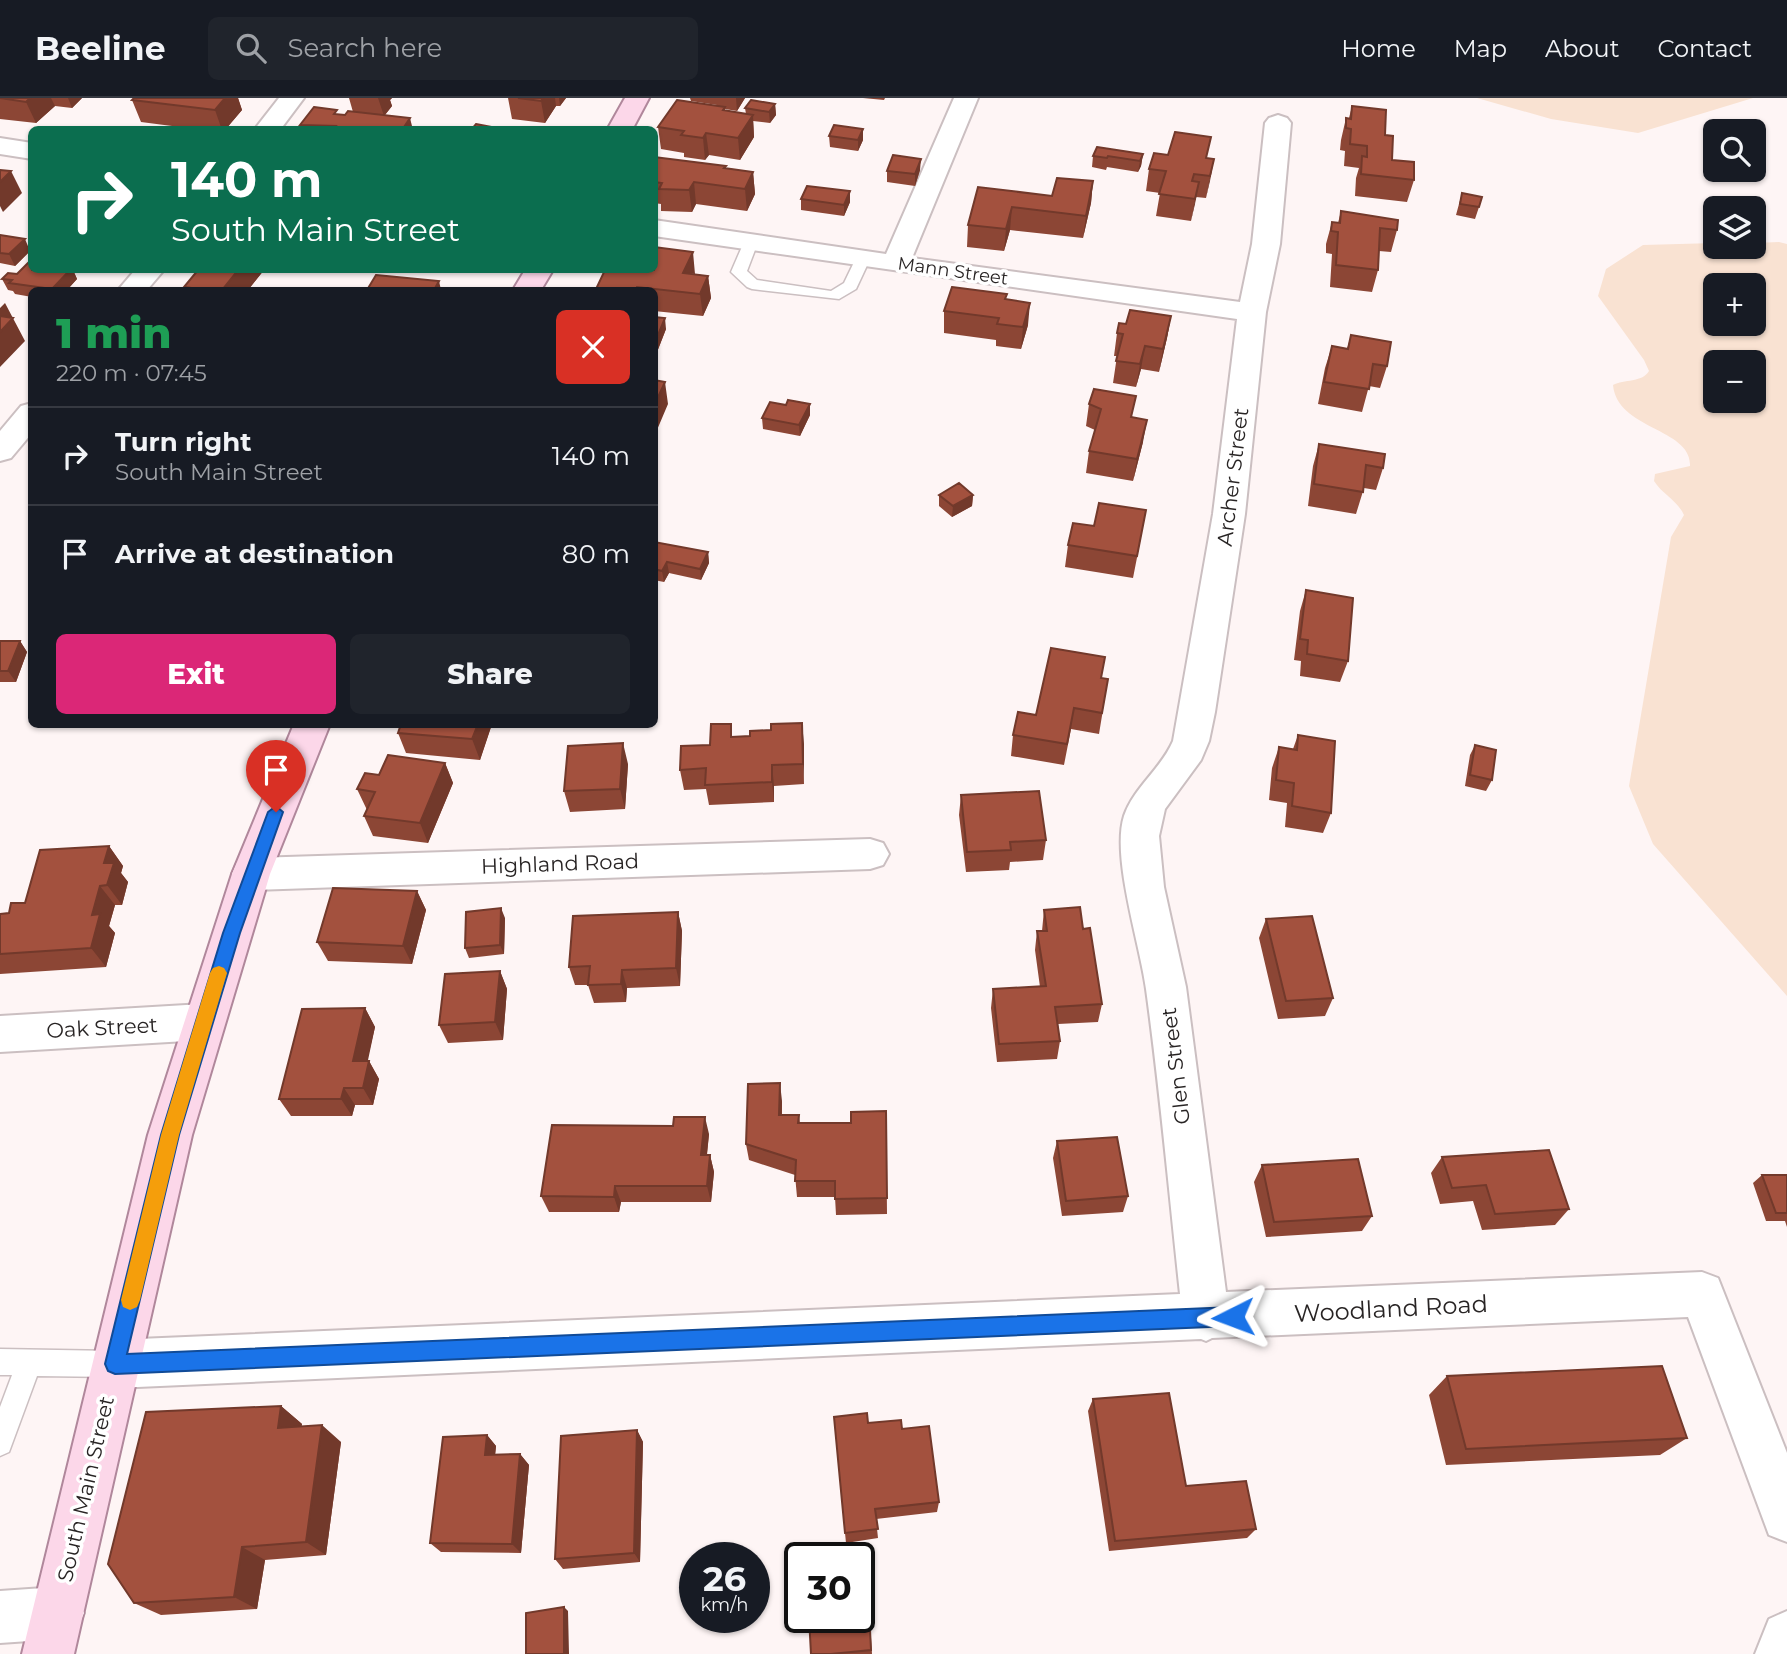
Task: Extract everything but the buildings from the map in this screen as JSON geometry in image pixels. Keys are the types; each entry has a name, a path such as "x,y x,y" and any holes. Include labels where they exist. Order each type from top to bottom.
{"main road":[{"path":"621,126 637,98"},
{"name":"South Main Street","path":"53,1633 170,1135 203,1021 251,874 311,728"}],"street":[{"path":"269,126 292,98"},
{"path":"896,264 966,98"},
{"name":"Archer Street","path":"1143,816 1151,800 1183,760 1191,741 1230,514 1252,312 1266,244 1278,123"},
{"path":"0,146 28,150"},
{"name":"Mann Street","path":"658,229 1252,312"},
{"path":"135,287 146,273"},
{"path":"0,452 28,418"},
{"name":"Glen Street","path":"1143,816 1140,857 1166,987 1206,1318"},
{"name":"Highland Road","path":"251,874 870,854"},
{"name":"Oak Street","path":"0,1034 203,1021"},
{"name":"Woodland Road","path":"115,1364 1206,1318 1702,1294 1787,1517"},
{"path":"0,1617 53,1633"},
{"path":"1781,1654 1787,1637"}],"lane":[{"path":"751,242 739,271 752,284 834,296 852,286 862,259"},
{"path":"0,1363 115,1364"},
{"path":"0,1443 29,1363"}],"shaded area":[{"path":"1477,98 1753,98 1638,133 1551,119"},
{"path":"1703,243 1703,259 1766,259 1766,243 1787,244 1787,996 1653,844 1629,786 1671,537 1684,515 1678,505 1654,481 1655,474 1690,466 1687,453 1679,444 1627,411 1618,400 1613,385 1637,379 1649,371 1598,296 1606,269 1643,245"}],"slow traffic":[{"path":"130,1300 170,1135 219,973"}],"route":[{"path":"276,812 251,874 203,1021 170,1135 115,1364 1233,1317"}]}
